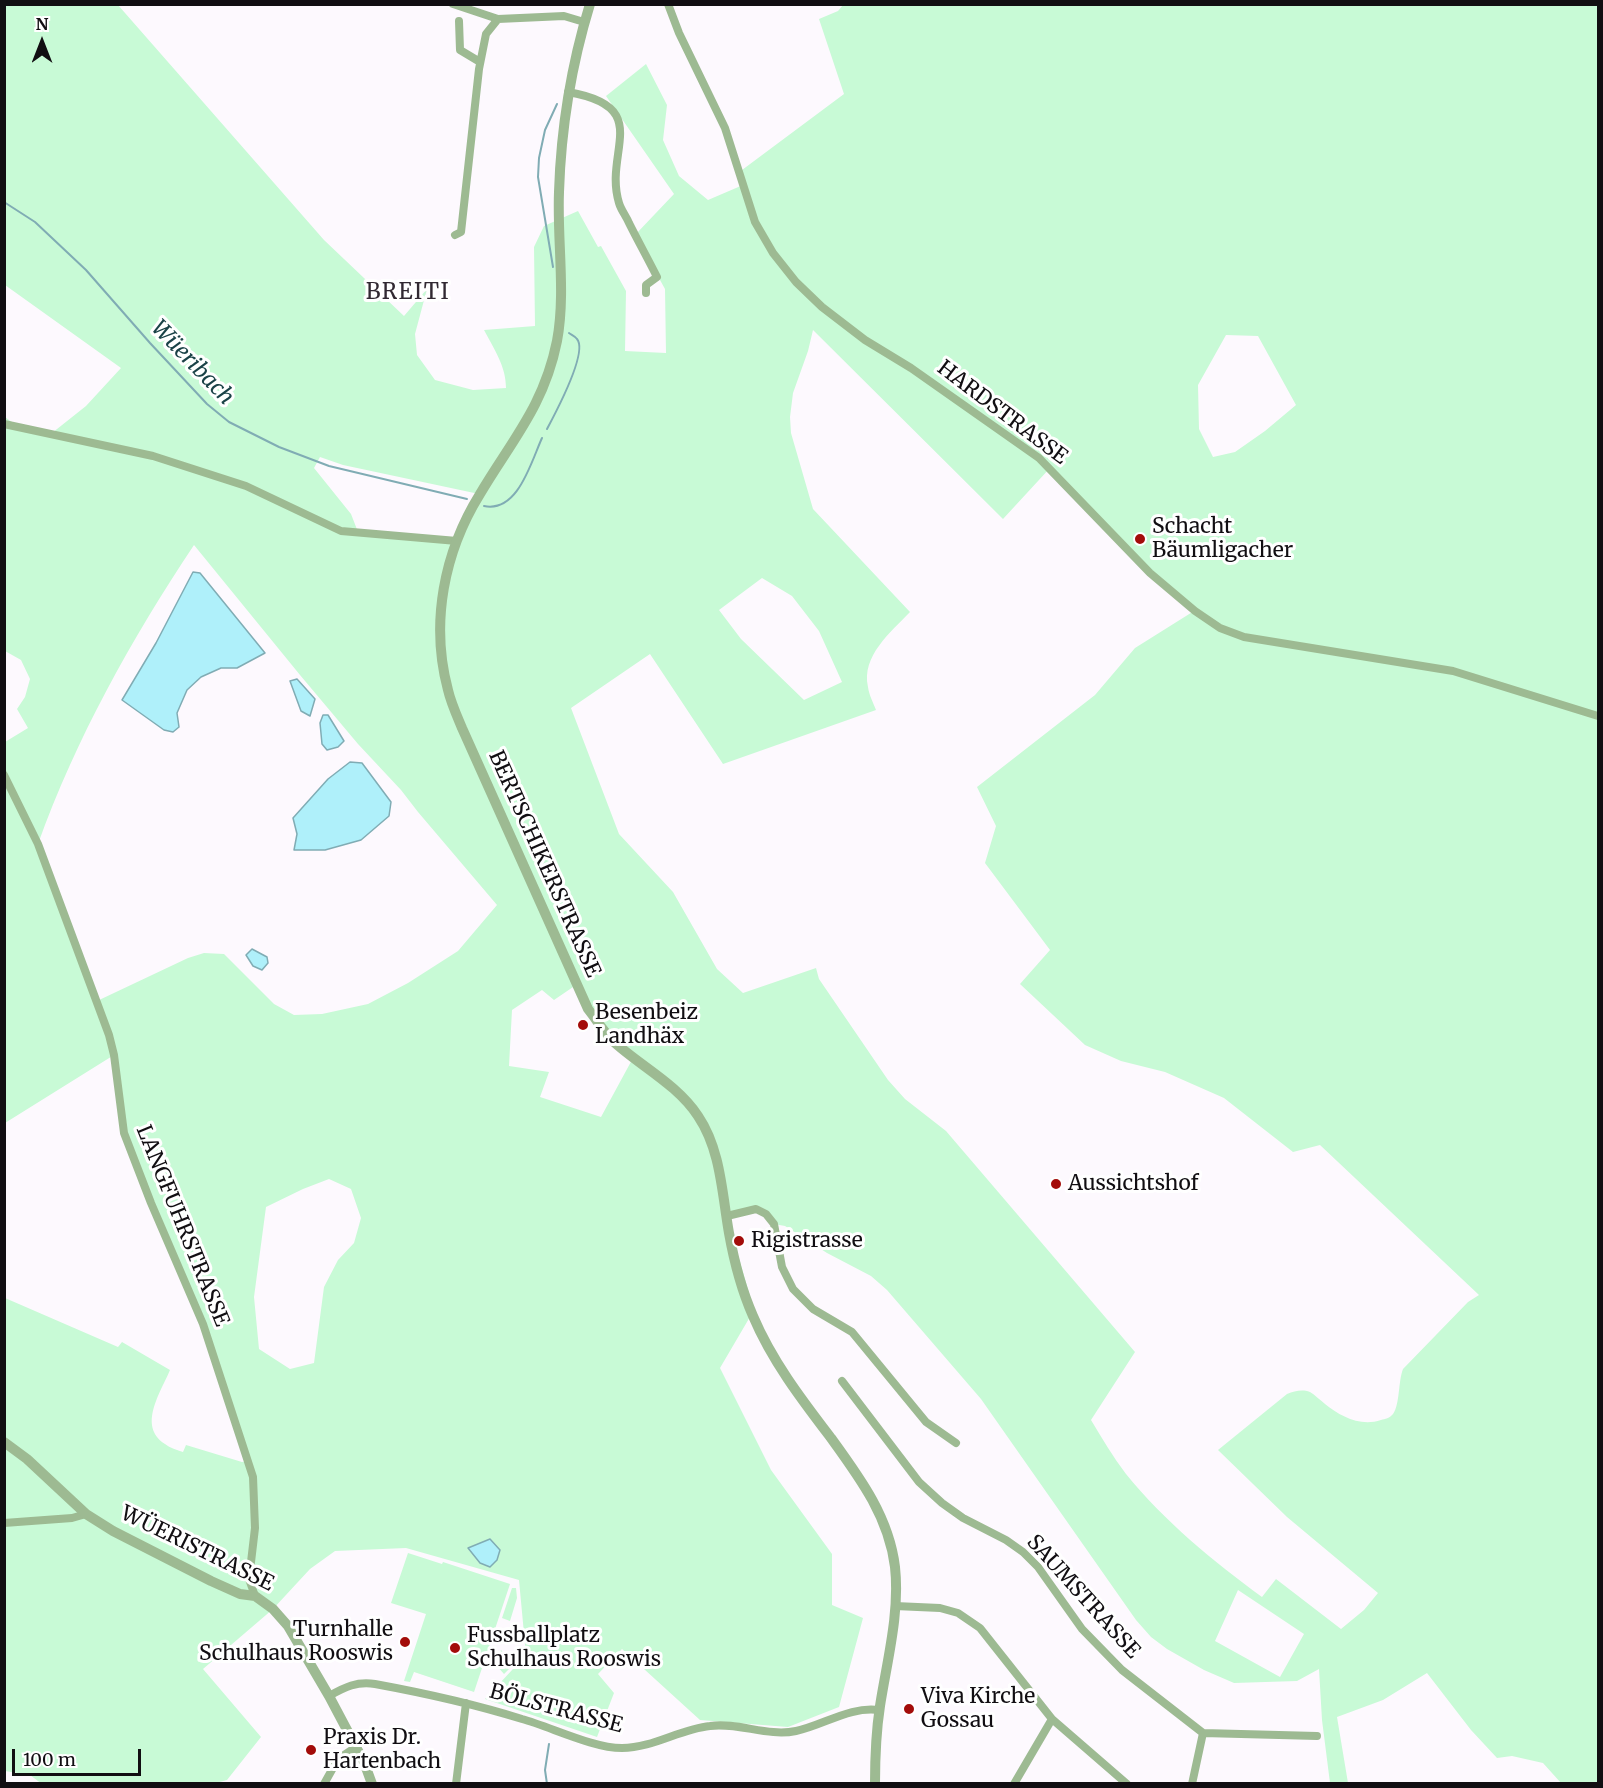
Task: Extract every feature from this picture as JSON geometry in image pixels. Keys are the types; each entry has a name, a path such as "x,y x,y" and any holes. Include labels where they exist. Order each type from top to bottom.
{"street":[{"path":"453,4 498,19 564,16 584,22"},
{"name":"BERTSCHIKERSTRASSE","path":"590,4 568,92 561,145 559,193 561,306 557,339 550,371 528,421 479,494 457,541 445,576 440,612 442,650 448,690 462,728 588,1009 612,1039 680,1095 698,1116 711,1140 719,1170 735,1257 749,1305 772,1355 853,1468 883,1519 895,1567 895,1605 879,1710 875,1784"},
{"name":"HARDSTRASSE","path":"668,4 725,128 755,222 773,253 796,282 822,307 865,340 911,368 1039,458 1150,573 1195,611 1220,627 1244,637 1453,671 1599,716"},
{"path":"455,235 461,232 463,220 480,62 486,34 498,19"},
{"path":"459,21 460,50 480,62"},
{"path":"568,92 602,102 613,112 619,122 621,135 615,189 619,205 657,277 646,285 646,293"},
{"path":"4,424 173,462 246,486 341,531 457,541"},
{"name":"LANGFUHRSTRASSE","path":"4,775 38,844 109,1035 114,1055 124,1133 151,1203 203,1324 253,1477 255,1528 249,1579 255,1596"},
{"path":"727,1216 756,1209 766,1214 774,1224 782,1267 793,1289 813,1309 852,1332 926,1422 956,1443"},
{"name":"SAUMSTRASSE","path":"842,1381 920,1482 942,1503 963,1518 1006,1540 1023,1552 1038,1567 1082,1629 1122,1670 1203,1734"},
{"name":"WÜERISTRASSE","path":"4,1442 27,1459 86,1514 113,1531 211,1581 240,1594 255,1596 273,1609 288,1626 329,1696 356,1747 372,1784"},
{"path":"4,1523 72,1518 86,1514"},
{"path":"895,1605 940,1608 958,1613 980,1628 1052,1719 1127,1784"},
{"name":"BÖLSTRASSE","path":"329,1696 349,1685 372,1683 466,1703 598,1744 619,1748 646,1745 699,1727 712,1725 767,1732 792,1731 853,1711 879,1710"},
{"path":"456,1784 466,1703"},
{"path":"1014,1784 1052,1719"},
{"path":"1192,1784 1203,1734 1317,1736"},
{"path":"324,1784 338,1758 356,1747"}],"green space":[{"path":"5,5 118,5 324,240 404,316 427,289 415,334 417,355 435,380 473,390 506,388 502,365 484,330 535,326 534,247 544,226 578,211 626,291 625,351 666,353 665,289 635,235 674,194 606,96 646,64 667,105 663,140 679,176 708,200 743,185 742,170 844,94 819,19 838,11 843,5 1598,5 1598,1783 1561,1783 1543,1763 1512,1756 1497,1758 1471,1730 1427,1673 1383,1700 1337,1717 1348,1783 1330,1783 1322,1720 1319,1669 1297,1681 1234,1683 1204,1670 1151,1637 1136,1620 981,1399 887,1290 871,1276 827,1253 785,1226 774,1224 756,1209 727,1217 754,1310 720,1368 771,1470 832,1554 832,1605 863,1618 839,1707 788,1727 700,1720 622,1649 598,1674 614,1693 597,1737 485,1699 526,1655 519,1580 406,1548 335,1551 310,1569 273,1609 203,1669 261,1737 227,1780 212,1784 42,1784 30,1775 5,1771 5,1298 118,1347 122,1342 170,1370 157,1398 152,1418 157,1437 167,1445 183,1452 186,1445 242,1462 248,1461 203,1324 124,1133 114,1055 5,1123 5,742 28,728 17,709 25,697 30,679 21,660 5,651 5,417 17,426 52,433 86,406 121,368 5,285","holes":["813,330 1003,519 1050,468 1150,573 1194,611 1135,648 1095,695 977,787 996,826 985,863 1050,950 1020,984 1085,1045 1121,1061 1165,1072 1224,1098 1293,1152 1320,1145 1479,1295 1468,1302 1403,1369 1397,1405 1389,1417 1373,1422 1358,1421 1337,1413 1310,1392 1296,1391 1287,1394 1218,1450 1287,1517 1378,1593 1364,1610 1341,1629 1276,1579 1262,1597 1190,1540 1156,1508 1126,1474 1091,1420 1135,1352 946,1131 905,1099 888,1080 819,979 816,968 743,993 717,969 673,892 619,834 571,708 650,654 723,764 876,710 868,687 869,665 879,645 910,612 813,509 791,433 793,393","1226,335 1258,336 1296,405 1235,452 1213,457 1199,429 1198,385","320,457 343,465 479,494 457,541 358,532 351,514 314,468","194,545 358,744 401,790 497,905 458,951 408,983 368,1004 322,1014 294,1015 274,1004 224,954 204,953 188,958 97,1001 38,844 88,727 149,616","762,578 792,596 819,631 842,682 804,700 741,639 719,610","576,985 612,1039 633,1058 601,1117 540,1097 549,1072 509,1066 512,1010 542,990 554,1000","329,1179 351,1189 361,1218 354,1243 338,1260 324,1287 314,1363 290,1369 259,1349 254,1297 266,1207","1238,1590 1304,1634 1280,1677 1215,1641"]},
{"name":"Fussballplatz Schulhaus Rooswis","path":"408,1553 510,1584 474,1692 414,1672 410,1682 404,1681 426,1614 391,1603"},
{"path":"512,1588 516,1588 517,1598 510,1621 502,1618"},
{"path":"501,1650 516,1662 504,1674 496,1665"}],"water":[{"path":"193,572 200,573 265,653 237,668 221,668 201,677 187,690 177,713 179,727 173,732 164,730 122,700 156,643"},
{"path":"297,679 315,699 310,716 301,711 290,681"},
{"path":"323,715 328,715 344,741 338,747 327,750 322,744 320,723"},
{"path":"350,762 362,763 391,802 389,816 361,840 325,850 294,850 297,834 293,818 328,779"},
{"path":"252,949 267,957 268,963 262,970 253,966 246,955"},
{"path":"490,1539 500,1550 497,1560 490,1567 480,1563 468,1548"}],"waterway":[{"name":"Wüeribach","path":"553,267 538,177 539,158 545,130 557,104"},
{"name":"Wüeribach","path":"4,202 35,222 86,270 207,404 229,422 279,447 329,466 467,499"},
{"name":"Wüeribach","path":"547,429 569,383 578,356 577,339 569,333"},
{"name":"Wüeribach","path":"484,506 496,506 506,502 514,494 522,484 542,438"},
{"path":"547,1784 545,1770 549,1744"}],"place":[{"name":"Schacht Bäumligacher","path":"1140,539"},
{"name":"Besenbeiz Landhäx","path":"583,1025"},
{"name":"Aussichtshof","path":"1056,1184"},
{"name":"Rigistrasse","path":"739,1241"},
{"name":"Turnhalle Schulhaus Rooswis","path":"405,1642"},
{"name":"Fussballplatz Schulhaus Rooswis","path":"455,1648"},
{"name":"Viva Kirche Gossau","path":"909,1709"},
{"name":"Praxis Dr. Hartenbach","path":"311,1750"}],"district":[{"name":"BREITI","path":"408,293"}]}
